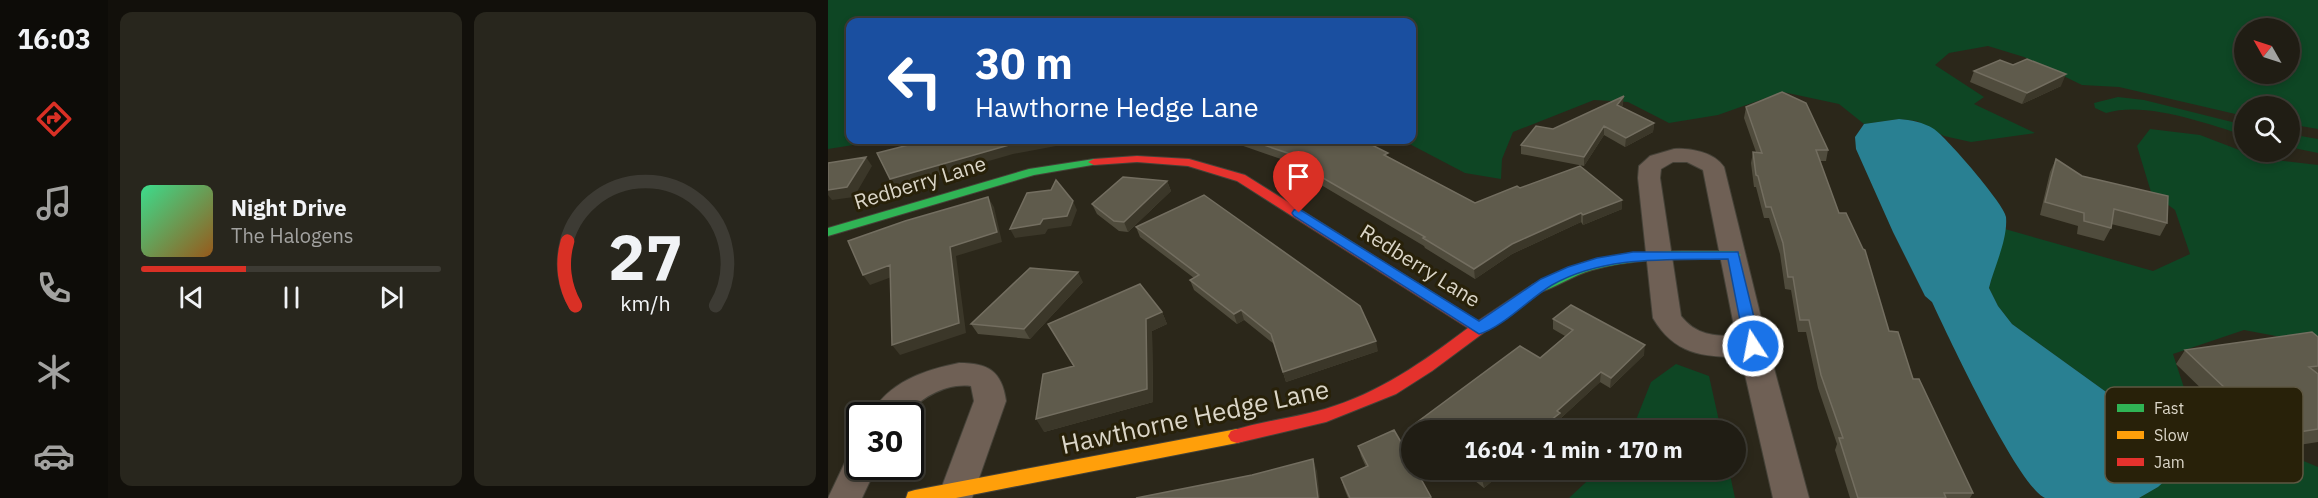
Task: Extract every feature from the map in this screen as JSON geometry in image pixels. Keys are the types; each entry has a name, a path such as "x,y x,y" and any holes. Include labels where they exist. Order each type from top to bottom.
{"street":[{"path":"1753,346 1711,346 1691,342 1676,333 1667,318 1649,178 1650,166 1660,159 1681,154 1704,160 1713,167 1753,346 1791,498"},
{"name":"Redberry Lane","path":"828,232 992,183 1060,166 1119,159 1187,161 1216,168 1241,178 1479,329"},
{"name":"Hawthorne Hedge Lane","path":"915,498 1300,424 1345,410 1386,391 1410,377 1546,282 1573,270 1602,261 1633,257 1734,255"},
{"path":"899,402 907,394 935,380 964,374 978,375 986,380 991,388 990,401 959,489"},
{"path":"844,498 853,480"}],"green space":[{"path":"828,0 2318,0 2318,129 2300,126 2300,96 2234,96 2234,114 2119,87 2082,85 2024,57 1988,46 1949,53 1935,65 1984,97 1974,104 2035,133 1971,142 1944,136 1917,121 1899,119 1864,124 1839,104 1783,92 1718,115 1669,123 1628,102 1594,100 1513,132 1502,159 1501,179 1465,173 1410,144 1416,144 1416,18 846,18 846,144 860,144 828,149"},
{"path":"2118,97 2144,100 2234,122 2234,132 2157,112 2122,110 2106,113 2095,108 2094,103"},
{"path":"2150,129 2200,135 2234,148 2234,162 2293,162 2318,165 2318,344 2244,330 2173,354 2184,387 2105,387 2105,391 2012,324 1998,306 1989,288 2005,229 2153,271 2190,254 2175,210 2151,192 2137,146"},
{"path":"2300,136 2318,139 2318,153 2300,149"},
{"path":"1676,364 1709,376 1719,420 1636,420 1651,382"},
{"path":"2303,461 2318,467 2318,498 2139,498 2158,487 2156,483 2303,483"},
{"path":"1588,480 1731,480 1735,498 1569,498"}],"water":[{"path":"1899,119 1917,122 1934,129 1962,157 1986,186 2006,217 2003,244 1989,288 1998,306 2012,324 2105,391 2105,483 2162,483 2158,487 2139,498 2045,498 2033,488 2018,467 1984,408 1932,302 1925,296 1893,232 1856,149 1855,137 1864,124"}],"building":[{"path":"2027,59 2066,74 2027,93 1974,71 2000,60 2013,65"},
{"path":"1782,92 1806,103 1828,150 1816,150 1839,213 1846,213 1865,250 1889,331 1898,332 1913,379 1919,379 1973,493 1944,493 1946,498 1858,498 1839,438 1843,438 1821,375 1809,320 1800,320 1793,277 1788,277 1783,243 1771,207 1766,207 1756,175 1753,152 1762,153 1746,107"},
{"path":"1624,96 1617,105 1654,123 1626,138 1604,126 1584,157 1521,145 1536,126 1553,129"},
{"path":"912,144 1015,144 890,179 877,153"},
{"path":"1261,144 1370,144 1388,153 1384,155 1475,203 1517,186 1520,188 1580,166 1622,200 1583,215 1581,213 1512,244 1474,269 1423,238 1425,237 1304,167 1314,162"},
{"path":"866,157 847,187 828,190 828,163"},
{"path":"2056,159 2082,176 2168,196 2167,223 2114,209 2111,228 2084,221 2084,213 2045,202"},
{"path":"1123,177 1167,181 1124,222 1114,221 1092,204"},
{"path":"1056,180 1073,201 1067,216 1043,219 1040,224 1010,229 1027,193 1051,190"},
{"path":"1204,195 1360,306 1376,341 1283,372 1271,334 1241,310 1234,314 1190,280 1199,275 1136,227"},
{"path":"988,197 997,232 950,247 959,323 892,345 890,265 863,275 848,241 905,221"},
{"path":"1030,268 1078,272 1024,329 971,324"},
{"path":"1140,284 1162,312 1146,319 1147,389 1036,419 1043,374 1074,366 1048,324"},
{"path":"1571,305 1645,345 1611,378 1601,372 1557,411 1560,413 1551,420 1420,420 1520,346 1540,358 1573,330 1553,319"},
{"path":"2312,332 2318,337 2318,366 2309,367 2318,374 2318,429 2303,431 2303,387 2224,387 2185,350"},
{"path":"1394,430 1401,442 1401,480 1422,480 1431,497 1350,498 1341,478 1368,466 1358,446"},
{"path":"1313,459 1318,498 1136,498 1252,475"}],"traffic: fast":[{"path":"828,232 1033,172 1094,162"},
{"path":"1537,288 1561,276 1609,261 1657,256 1734,255"}],"traffic: slow":[{"path":"915,498 1237,436"}],"traffic: jam":[{"path":"1094,162 1137,159 1189,163 1241,178 1480,329"},
{"path":"1237,436 1326,415 1390,390 1537,288"}],"route":[{"path":"1299,213 1479,329 1546,282 1602,261 1633,257 1734,255 1753,346"}]}
